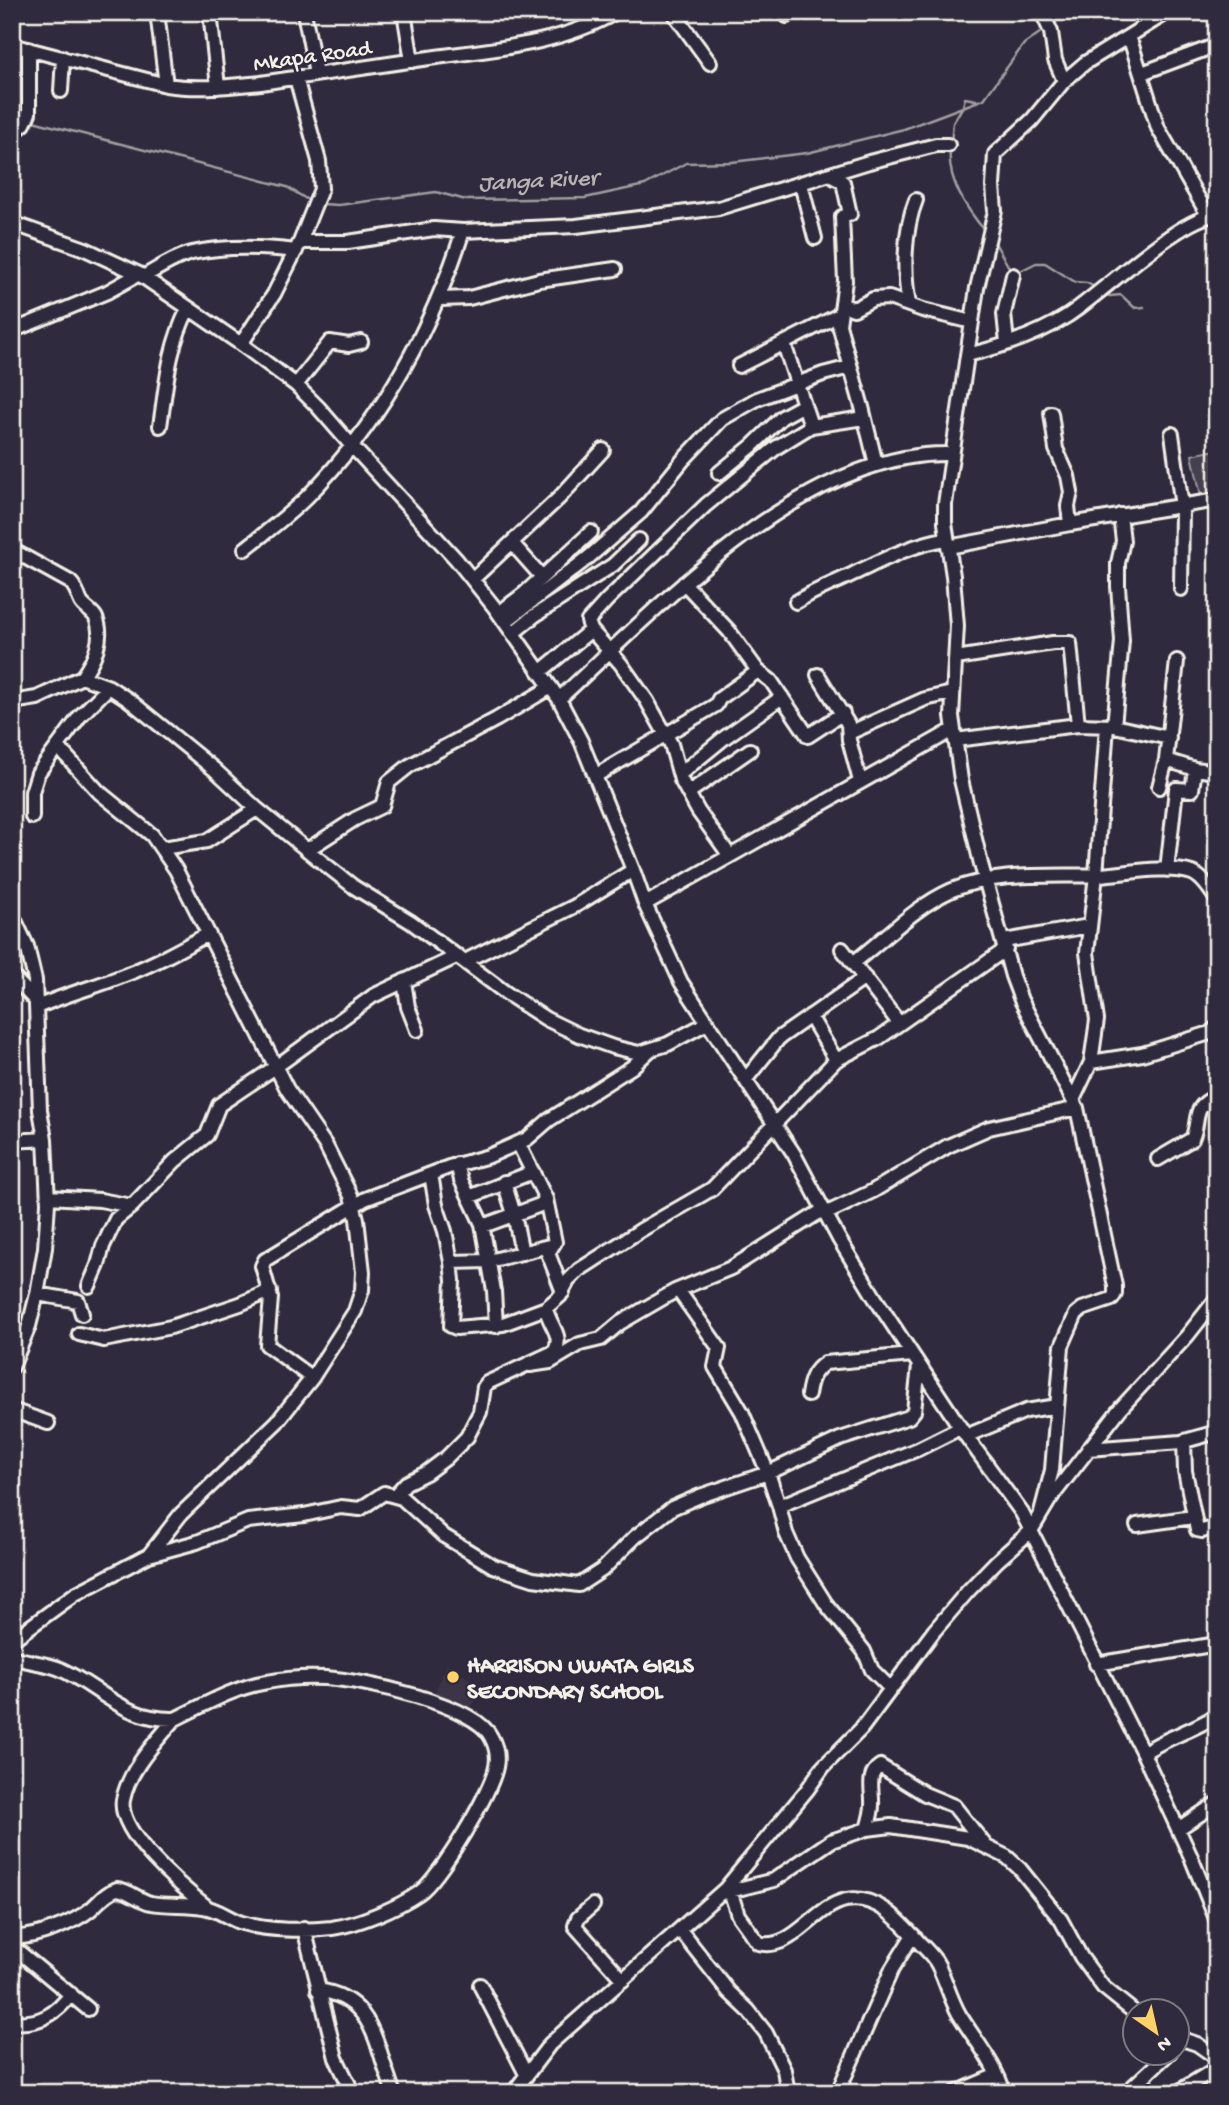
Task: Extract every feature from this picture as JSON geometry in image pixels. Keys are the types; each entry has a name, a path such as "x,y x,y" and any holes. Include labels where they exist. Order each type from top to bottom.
{"street":[{"path":"158,12 166,85"},
{"path":"210,12 218,87"},
{"path":"304,12 316,74"},
{"path":"404,12 412,61"},
{"name":"Mkapa Road","path":"12,44 166,85 218,87 296,78 544,40 586,27 615,12"},
{"path":"673,12 710,63"},
{"path":"1044,15 1051,32 1055,60 1064,81"},
{"path":"1041,1512 1052,1470 1062,1346 1072,1319 1082,1309 1112,1299 1116,1290 1075,1104 1021,1000 1012,976 961,780 954,735 952,693 956,658 956,607 944,504 977,288 991,236 995,204 995,154 1032,120 1064,81 1085,63 1160,15"},
{"path":"967,355 1048,328 1102,290 1126,269 1212,215 1158,128 1129,36"},
{"path":"1142,73 1217,45"},
{"path":"12,134 26,120 29,49"},
{"path":"61,91 63,58"},
{"path":"241,344 274,294 315,209 321,189 319,161 296,78"},
{"path":"12,331 193,253 362,241 434,229 463,231 576,226 719,208 869,162 948,145"},
{"path":"834,173 835,178 843,182 850,214 842,218 845,281 839,325 876,464"},
{"path":"801,184 815,238"},
{"path":"909,304 906,276 908,222 916,200"},
{"path":"12,223 85,249 141,276 296,385 473,579 506,623 559,699 581,741 645,904 681,982 776,1124 875,1298 963,1432 1017,1504 1143,1753 1217,1921"},
{"path":"245,549 306,498 351,445 403,370 439,299 463,231"},
{"path":"439,299 469,298 539,280 615,269"},
{"path":"1007,343 1004,314 1013,275"},
{"path":"739,366 784,344 841,310 854,309 880,298 972,322"},
{"path":"160,426 172,348 188,309"},
{"path":"296,385 330,342 348,345 360,342"},
{"path":"784,344 811,426"},
{"path":"506,623 602,547 641,512 683,460 722,419 748,403 850,367"},
{"path":"719,473 782,417 804,405"},
{"path":"1051,413 1056,449 1068,476 1071,492 1068,506 1070,524"},
{"path":"730,856 688,793 676,756 640,689 592,630 588,619 706,505 761,459 811,426 864,418"},
{"path":"1172,433 1182,507 1181,589"},
{"path":"473,579 559,498 603,450"},
{"path":"559,699 684,583 727,547 772,516 843,478 876,464 906,456 951,454"},
{"path":"796,602 881,559 926,542 947,543 1217,500"},
{"path":"1075,1104 1091,1062 1097,1020 1087,953 1110,726 1122,641 1118,586 1118,563 1123,541 1120,515"},
{"path":"506,623 542,577 592,532"},
{"path":"506,623 534,617 613,565 639,540"},
{"path":"512,543 542,577"},
{"path":"12,550 70,582 77,590 82,604 95,617 98,630 97,647 90,666 82,677 37,698 12,702"},
{"path":"684,583 729,631 758,671 771,681 807,736 843,713"},
{"path":"540,672 592,630"},
{"path":"956,658 1053,643 1070,643 1078,726"},
{"path":"1159,787 1166,760 1177,661"},
{"path":"595,776 716,705 719,699 758,671"},
{"path":"818,675 843,713 860,781"},
{"path":"82,677 109,687 129,701 354,887 411,922 524,1006 562,1028 613,1047 639,1053 668,1044 707,1023"},
{"path":"32,817 31,802 35,781 80,716 109,687"},
{"path":"307,850 355,819 382,806 389,782 409,766 551,687"},
{"path":"849,733 925,699 952,693"},
{"path":"680,774 724,738 782,697"},
{"path":"645,904 860,781 954,735 1110,726 1169,738"},
{"path":"58,747 99,792 152,835 185,886 287,1089 326,1146 351,1196 363,1272 362,1290 355,1311 312,1378 277,1422 181,1514 149,1555"},
{"path":"688,793 750,750"},
{"path":"1166,760 1195,769 1217,772"},
{"path":"1167,870 1176,789 1192,790 1195,769"},
{"path":"162,848 206,841 257,809"},
{"path":"89,1286 116,1219 175,1161 207,1135 219,1105 373,996 575,906 633,870"},
{"path":"853,963 920,908 955,889 986,881 1055,874 1096,875 1167,870 1197,876 1217,900"},
{"path":"12,914 32,961 36,981 40,1110 45,1139 48,1197 45,1248 37,1294 23,1342 12,1367"},
{"path":"431,1174 451,1262 451,1326 496,1326 524,1318 546,1308 562,1292 573,1275 588,1264 712,1189 836,1060 870,1043 899,1024 1005,945 1089,926"},
{"path":"36,1003 123,976 208,934"},
{"path":"842,948 899,1024"},
{"path":"12,976 36,1003"},
{"path":"746,1079 779,1038 865,978"},
{"path":"404,981 408,1007 417,1030"},
{"path":"810,1016 836,1060"},
{"path":"1091,1062 1142,1055 1210,1033 1217,1027"},
{"path":"312,1378 267,1345 270,1291 261,1266 265,1260 353,1205 457,1164 481,1159 532,1136 559,1114 632,1067 649,1051"},
{"path":"1158,1159 1193,1138 1198,1110 1217,1096"},
{"path":"530,1365 550,1362 580,1344 601,1339 620,1323 678,1290 731,1268 824,1212 873,1191 948,1146 989,1128 1075,1104"},
{"path":"12,1141 45,1139"},
{"path":"519,1143 546,1199 555,1242 548,1253 562,1292"},
{"path":"457,1164 483,1226 494,1291 496,1326"},
{"path":"469,1197 533,1172"},
{"path":"505,1182 522,1253"},
{"path":"48,1197 100,1200 132,1206"},
{"path":"483,1226 540,1205 546,1199"},
{"path":"451,1262 489,1261 553,1245"},
{"path":"678,1290 719,1348 715,1367 742,1412 768,1473 789,1542 832,1612 861,1647 872,1670 891,1689"},
{"path":"79,1334 104,1340 171,1327 227,1309 270,1291"},
{"path":"37,1294 78,1301 82,1314"},
{"path":"513,2093 551,2044 725,1893 823,1767 861,1729 934,1631 997,1561 1031,1531 1041,1512 1119,1409 1187,1336 1217,1298"},
{"path":"395,1494 406,1483 426,1473 446,1458 467,1437 480,1412 487,1383 547,1357 558,1347 558,1337 546,1308"},
{"path":"808,1395 811,1379 825,1363 916,1360"},
{"path":"12,1640 75,1594 149,1555 197,1542 248,1521 304,1515 341,1507 360,1510 383,1493 395,1494 444,1536 493,1566 533,1579 579,1585 602,1570 664,1513 700,1496 768,1473 840,1439 909,1417 914,1411 916,1360"},
{"path":"779,1506 925,1445 1026,1411 1057,1406"},
{"path":"12,1409 48,1423"},
{"path":"1088,1449 1184,1441 1217,1432"},
{"path":"1184,1441 1185,1471 1199,1532 1217,1527"},
{"path":"1137,1525 1194,1517"},
{"path":"1096,1664 1217,1644"},
{"path":"12,1657 59,1669 119,1706 155,1717 174,1719"},
{"path":"12,1937 21,1937 70,1922 117,1889 149,1902 207,1907 247,1924 328,1928 356,1922 402,1902 428,1886 471,1822 494,1774 496,1751 488,1731 468,1717 426,1699 376,1686 319,1678 281,1679 251,1685 174,1719 135,1771 125,1793 122,1808 133,1832 151,1857 207,1907"},
{"path":"1143,1753 1165,1739 1197,1727 1217,1715"},
{"path":"867,1829 872,1809 872,1776 880,1766 925,1794 954,1806 985,1845"},
{"path":"1178,1829 1217,1803"},
{"path":"725,1893 774,1880 824,1845 867,1829 891,1826 968,1838 1013,1862 1029,1878 1061,1920 1081,1957 1103,1987 1120,2000"},
{"path":"725,1893 758,1943 769,1945 783,1942 827,1908 848,1900 859,1899 880,1906 913,1935 937,1964 958,2012 997,2075 1004,2093"},
{"path":"593,1905 578,1918 575,1926 623,1980"},
{"path":"304,1928 336,2058 353,2093"},
{"path":"680,1930 766,2033 784,2070 788,2093"},
{"path":"841,2085 892,1969 913,1935"},
{"path":"12,1946 88,2009"},
{"path":"480,1985 526,2074"},
{"path":"318,1990 337,1994 363,2013 376,2038 393,2093"},
{"path":"12,2022 45,2019 63,2005 71,1994"},
{"path":"1190,2043 1197,2044 1217,2057"},
{"path":"1126,2093 1156,2066"},
{"path":"1178,2092 1217,2068"},
{"path":"955,2093 997,2075"}],"shaded area":[{"path":"1216,450 1217,496 1202,500 1192,455"},
{"name":"HARRISON UWATA GIRLS SECONDARY SCHOOL","path":"447,1664 485,1690 467,1711 432,1698"}],"waterway":[{"name":"Janga River","path":"1052,24 1069,12"},
{"name":"Janga River","path":"321,204 339,205 436,192 466,200 585,198 645,185 686,163 732,162 807,153 904,129 984,99 1024,44 1044,30"},
{"path":"951,143 953,123 965,98 976,100"},
{"name":"Janga River","path":"12,117 23,118"},
{"name":"Janga River","path":"29,120 287,187 311,202"},
{"path":"950,150 952,172 959,193 985,231"},
{"path":"994,241 1011,271"},
{"path":"1018,272 1036,263 1045,263 1075,282 1087,283 1096,288"},
{"path":"1104,294 1121,295 1135,308 1144,307"}],"place":[{"name":"HARRISON UWATA GIRLS SECONDARY SCHOOL","path":"453,1677"}]}
